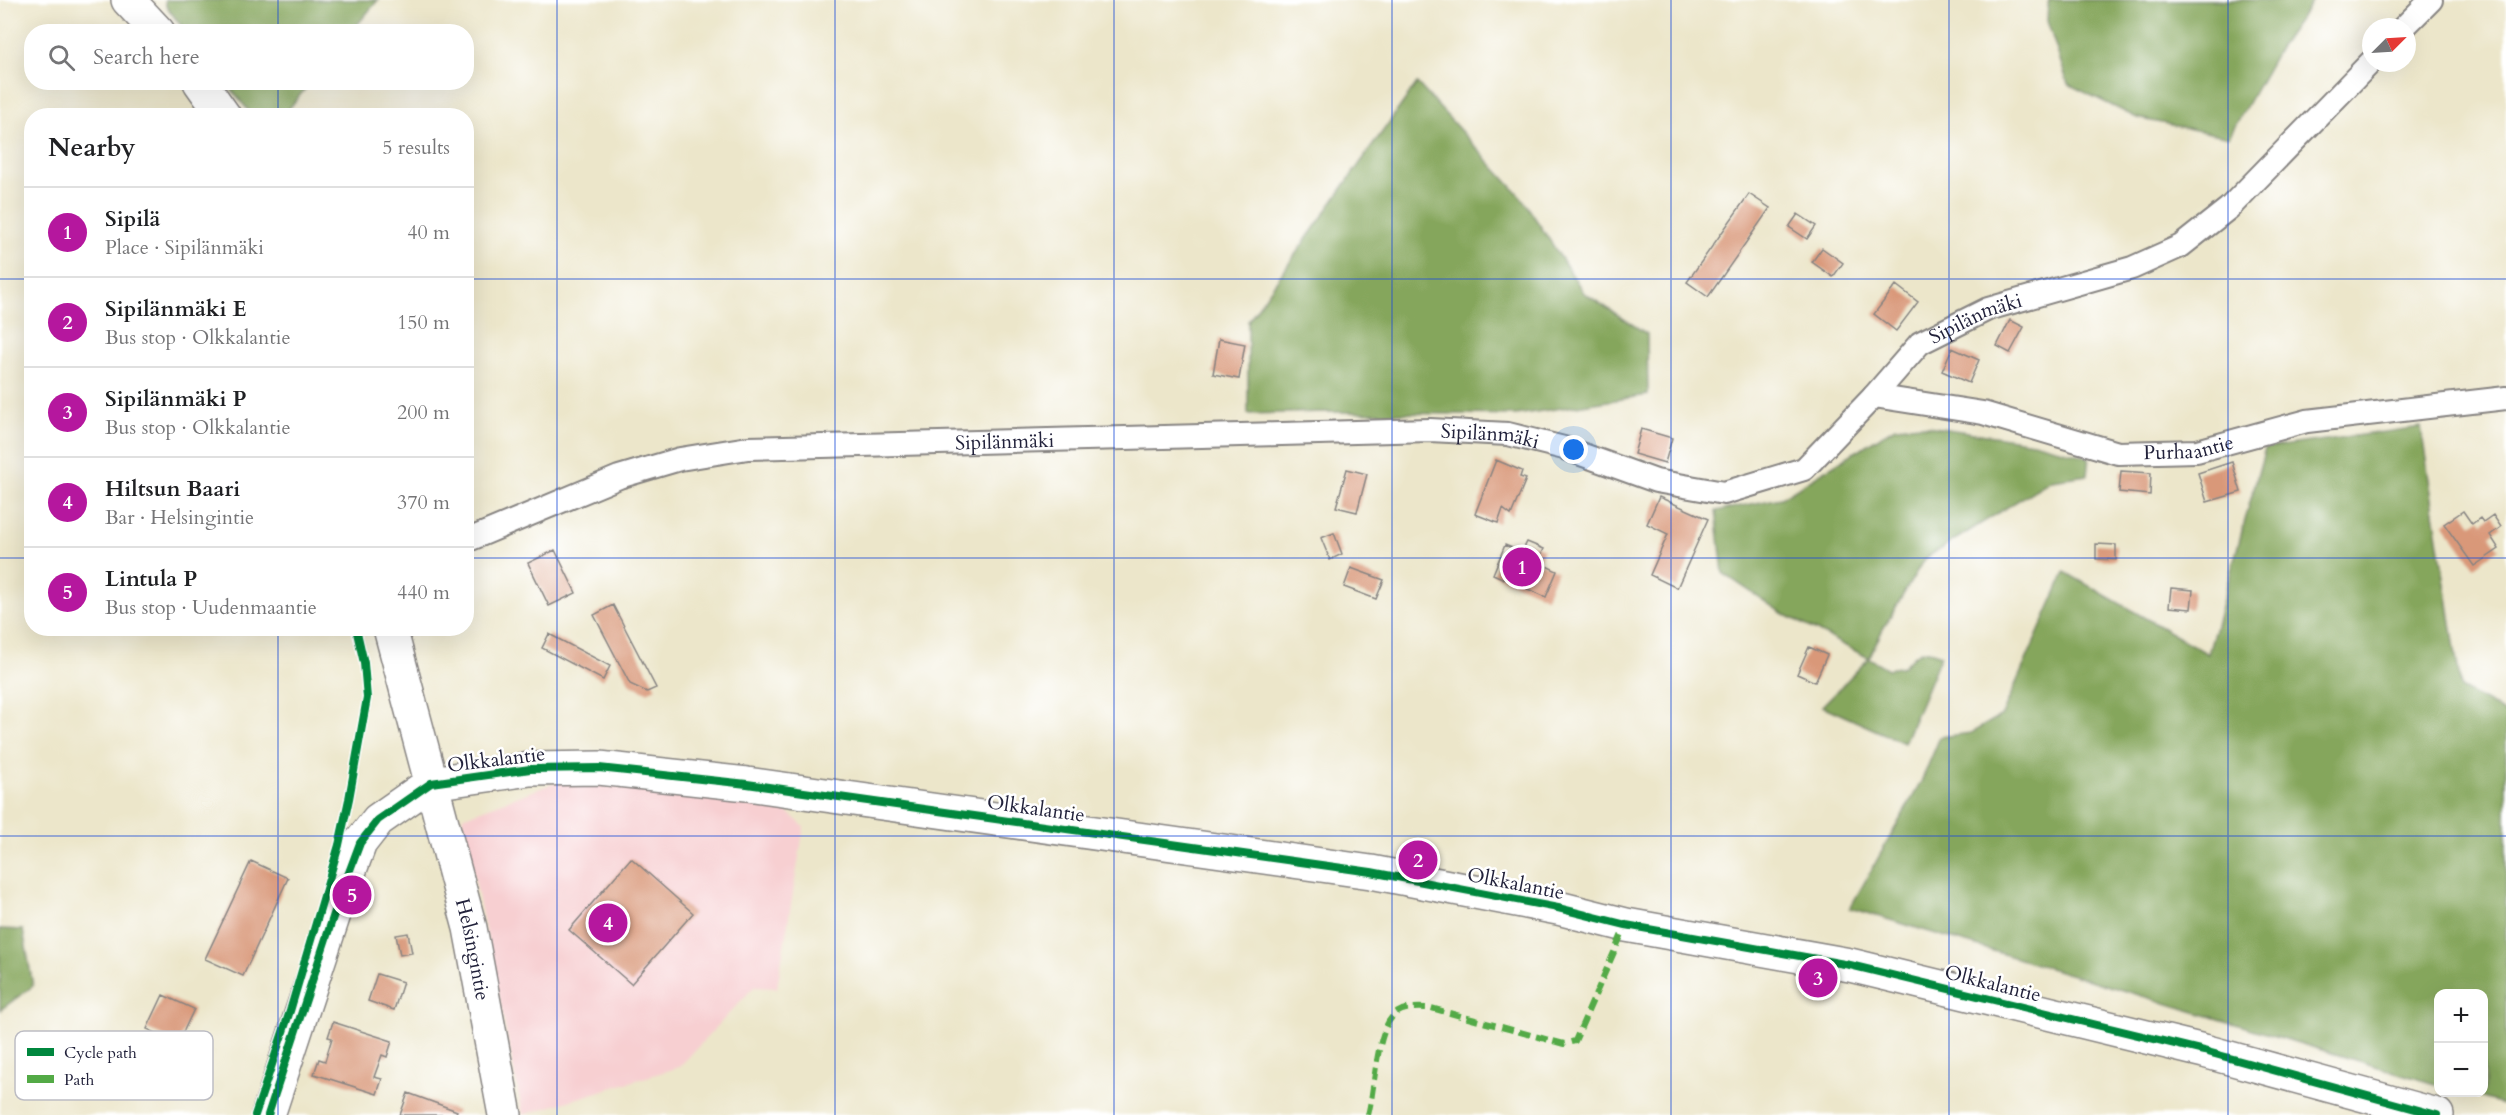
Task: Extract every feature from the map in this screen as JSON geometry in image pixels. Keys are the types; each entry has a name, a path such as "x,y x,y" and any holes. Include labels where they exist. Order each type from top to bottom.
{"street":[{"path":"128,0 151,24"},
{"path":"2413,18 2431,0"},
{"name":"Sipilänmäki","path":"474,538 619,477 680,459 748,448 1430,430 1508,434 1564,448 1656,481 1724,493 1804,469 1920,344 1988,309 2132,268 2181,246 2229,208 2362,71"},
{"path":"206,90 218,108"},
{"name":"Purhaantie","path":"1874,396 1983,413 2118,453 2197,450 2307,421 2506,398"},
{"name":"Helsingintie","path":"392,636 470,928 506,1115"},
{"name":"Olkkalantie","path":"431,783 531,769 599,768 770,788 1371,872 1558,908 1626,925 1850,965 2204,1052 2437,1115"},
{"path":"268,1115 338,902 360,843 378,820 431,783"}],"shaded area":[{"path":"560,781 776,801 804,827 777,988 754,987 679,1067 523,1115 462,817"}],"green space":[{"path":"165,0 378,0 358,24 180,24 166,6"},
{"path":"2048,0 2313,0 2279,48 2229,137 2137,118 2068,84 2047,21"},
{"path":"1417,83 1522,198 1584,293 1647,334 1648,395 1516,415 1327,412 1248,414 1248,321"},
{"path":"232,90 304,90 290,108 246,108"},
{"path":"1921,425 2033,442 2089,457 2087,475 2051,480 1924,559 1883,629 1869,658 1782,613 1723,573 1716,511 1781,498 1895,427"},
{"path":"2421,427 2461,688 2506,713 2506,1105 2478,1097 2488,1097 2488,989 2434,989 2434,1084 1850,908 1921,782 1940,737 1971,733 2002,715 2065,572 2208,654 2265,448"},
{"path":"1929,651 1941,655 1904,743 1822,706 1869,658 1888,669 1904,666 1920,652"},
{"path":"0,929 23,930 33,986 0,1010"}],"building":[{"path":"1749,194 1770,208 1708,297 1687,282"},
{"path":"1798,214 1816,226 1807,239 1789,227"},
{"path":"1822,248 1843,263 1833,277 1812,262"},
{"path":"1896,285 1918,302 1896,331 1874,314"},
{"path":"2010,320 2024,327 2010,353 1997,346"},
{"path":"1219,339 1245,344 1239,379 1213,374"},
{"path":"1952,348 1979,360 1969,383 1942,371"},
{"path":"1641,429 1672,438 1665,463 1634,454"},
{"path":"1496,460 1522,471 1520,477 1526,479 1511,515 1503,509 1498,523 1475,514"},
{"path":"2232,462 2241,492 2207,502 2198,473"},
{"path":"1347,469 1367,474 1357,512 1336,507"},
{"path":"2121,471 2151,473 2150,495 2119,492"},
{"path":"1659,497 1708,519 1677,588 1650,575 1668,534 1647,524"},
{"path":"2463,511 2472,524 2480,518 2483,522 2493,515 2501,527 2490,535 2499,549 2474,566 2444,524"},
{"path":"1334,533 1342,554 1330,560 1321,538"},
{"path":"1527,542 1544,549 1538,562 1557,571 1546,597 1493,574 1505,545 1522,552"},
{"path":"2096,544 2116,545 2116,560 2096,559"},
{"path":"555,550 576,593 549,606 528,563"},
{"path":"1351,568 1384,580 1376,599 1344,587"},
{"path":"2171,588 2193,590 2191,609 2169,607"},
{"path":"613,605 656,688 647,692 630,684 594,615"},
{"path":"549,634 610,666 603,680 542,648"},
{"path":"1809,647 1827,655 1815,682 1797,674"},
{"path":"631,858 693,913 631,984 569,930"},
{"path":"251,861 288,878 243,976 205,959"},
{"path":"408,933 412,953 400,955 396,935"},
{"path":"377,974 403,982 394,1010 368,1001"},
{"path":"163,995 194,1009 184,1031 147,1029"},
{"path":"333,1022 392,1041 387,1057 382,1055 374,1077 382,1079 377,1094 314,1074 319,1059 325,1061 332,1038 328,1037"},
{"path":"408,1093 457,1111 455,1115 400,1115"}],"marked path":[{"path":"1368,1115 1383,1034 1388,1023 1398,1012 1411,1008 1431,1008 1564,1044 1575,1041 1626,925"}],"cycle path":[{"path":"255,1115 290,1011 339,845 349,799 367,698 364,663 358,636"},
{"path":"268,1115 338,902 360,843 378,820 431,783 530,769 599,768 747,784 1371,872 1558,908 1626,925 1850,965 2204,1051 2437,1115"}],"place":[{"name":"Sipilä","path":"1522,567"},
{"name":"Sipilänmäki E","path":"1418,860"},
{"name":"Lintula P","path":"352,895"},
{"name":"Hiltsun Baari","path":"608,923"},
{"name":"Sipilänmäki P","path":"1818,978"}]}
